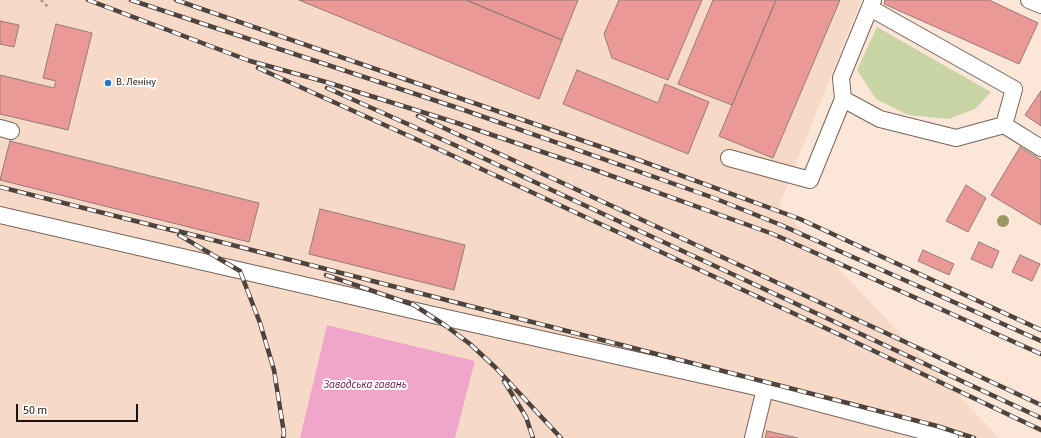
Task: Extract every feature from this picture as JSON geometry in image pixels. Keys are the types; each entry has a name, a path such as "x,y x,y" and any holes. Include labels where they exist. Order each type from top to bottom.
{"street":[{"path":"1029,0 1041,5"},
{"path":"729,158 810,180 843,99 841,78 871,4 1014,89 1004,125"},
{"path":"843,99 880,120 956,138 1004,125 1041,148"},
{"path":"0,215 429,314 765,389 950,438"},
{"path":"753,438 765,389"}],"path":[{"path":"41,0 49,8"}],"shaded area":[{"path":"0,0 861,0 779,206 999,438 455,438 475,361 327,325 300,438 0,438"}],"green space":[{"path":"877,27 991,92 975,109 949,119 908,115 876,99 857,70"}],"water":[{"name":"Заводська гавань","path":"327,325 475,361 455,438 300,438"}],"building":[{"path":"299,0 466,0 562,40 539,99"},
{"path":"466,0 578,0 562,40"},
{"path":"619,0 702,0 668,80 612,58 604,34"},
{"path":"713,0 776,0 732,105 678,84"},
{"path":"776,0 840,0 773,158 719,136"},
{"path":"885,0 989,0 1038,23 1019,64 884,4"},
{"path":"0,21 19,25 14,47 0,44"},
{"path":"56,24 92,33 68,130 0,114 0,75 54,88 56,81 43,78"},
{"path":"577,70 658,103 665,84 709,102 688,154 563,104"},
{"path":"1041,91 1041,126 1025,115"},
{"path":"10,141 259,203 249,242 0,180"},
{"path":"1020,147 1041,160 1041,225 991,195"},
{"path":"966,185 986,198 968,232 946,221"},
{"path":"320,209 465,245 454,290 309,254"},
{"path":"979,242 999,251 992,268 971,259"},
{"path":"923,250 954,264 949,275 918,261"},
{"path":"1020,255 1040,264 1032,281 1012,272"},
{"path":"767,431 798,438 765,438"}],"railway":[{"path":"88,0 250,61 326,82 454,122 584,166 773,234 1041,354"},
{"path":"131,0 464,110 714,198 781,225 1041,341"},
{"path":"176,0 636,159 800,219 1041,330"},
{"path":"258,68 449,154 836,333 1041,430"},
{"path":"327,88 468,151 1041,418"},
{"path":"418,116 1041,405"},
{"path":"0,187 175,231"},
{"path":"170,229 937,426 974,438"},
{"path":"179,235 240,271 260,323 274,370 284,433 283,438"},
{"path":"326,275 414,305 446,326 470,344 495,367 561,438"},
{"path":"504,381 526,417 533,438"}],"place":[{"name":"В. Леніну","path":"108,83"}]}
